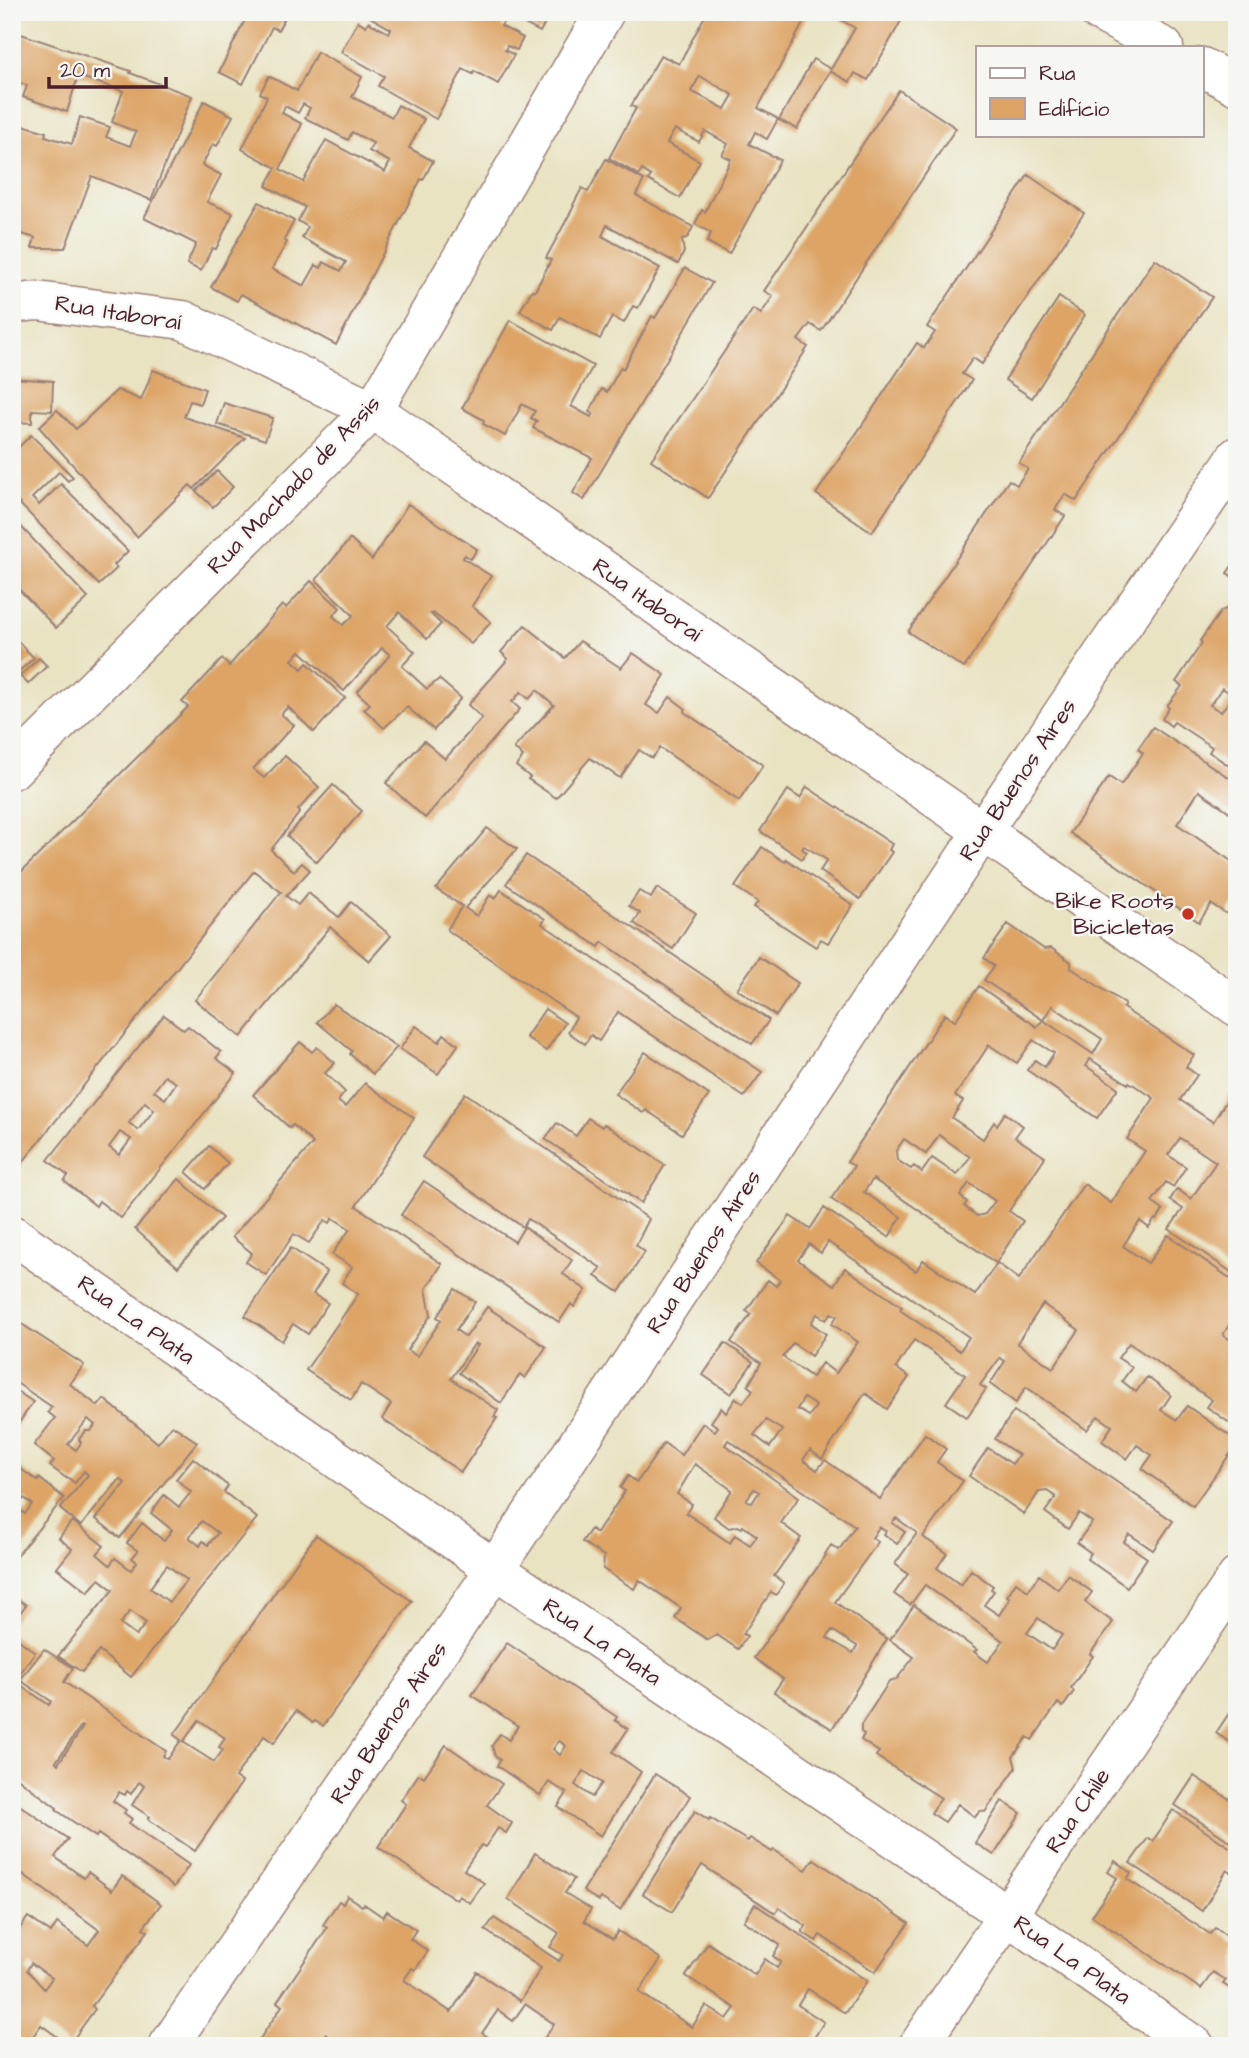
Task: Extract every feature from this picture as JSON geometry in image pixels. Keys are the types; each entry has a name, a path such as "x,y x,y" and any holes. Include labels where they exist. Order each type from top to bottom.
{"street":[{"name":"Rua Machado de Assis","path":"12,770 373,410 605,12"},
{"path":"1099,12 1162,46"},
{"path":"1204,68 1237,86"},
{"name":"Rua Itaboraí","path":"12,304 37,301 183,320 373,410 1237,1007"},
{"name":"Rua Buenos Aires","path":"168,2046 495,1569 982,832 1237,456"},
{"name":"Rua La Plata","path":"12,1234 495,1569 1007,1915 1195,2046"},
{"name":"Rua Chile","path":"918,2046 1237,1577"}],"building":[{"path":"249,12 288,12 278,30 272,27 243,84 219,72"},
{"path":"361,12 509,12 501,26 523,38 517,50 507,46 505,50 514,55 498,84 474,71 473,74 463,69 436,119 378,86 384,76 341,52 358,21 366,26 368,22 389,33 391,29"},
{"path":"518,12 551,12 540,32 515,19"},
{"path":"707,12 809,12 758,108 778,119 767,139 755,132 749,144 780,160 729,254 707,242 711,233 695,224 702,210 705,212 731,159 722,155 728,144 705,131 699,142 675,129 667,143 700,161 680,198 648,180 651,176 642,170 639,175 609,158 636,108 631,106 661,55 679,64","holes":["700,76 733,95 725,109 691,91"]},
{"path":"827,12 906,12 868,80 855,73 850,82 830,71 797,129 779,120 813,59 831,69 855,28"},
{"path":"12,31 131,71 130,73 192,96 151,200 92,176 65,248 32,248 35,238 12,231 12,125 20,127 20,124 46,132 45,136 72,144 80,117 110,127 106,137 130,146 136,132 112,122 123,91 78,76 67,112 23,97 27,85 12,81"},
{"path":"317,52 362,77 352,97 392,117 398,105 424,119 409,148 433,161 423,180 421,179 336,345 241,294 237,301 211,287 259,202 294,221 284,240 287,242 272,269 304,286 316,265 321,268 324,262 341,271 346,262 302,238 308,227 298,221 305,207 266,186 276,168 242,149 267,97 260,93 269,76 297,91","holes":["303,104 310,108 305,118 348,140 352,132 373,143 369,151 390,162 385,172 326,140 303,182 280,169 302,124 282,113 285,106 298,113"]},
{"path":"899,90 956,128 821,331 810,324 798,340 808,347 708,498 651,460 753,309 761,314 773,296 764,291"},
{"path":"204,101 233,116 217,146 213,144 202,165 221,175 207,202 233,213 216,249 212,248 201,271 187,264 196,244 144,218"},
{"path":"606,159 644,180 636,195 693,227 688,237 682,240 684,252 678,264 607,225 602,236 660,268 638,308 633,306 624,323 612,317 600,339 560,317 553,330 520,311 532,290 535,291 551,260 546,258 582,188 588,192"},
{"path":"1028,175 1084,213 982,364 973,358 962,374 972,380 872,532 816,494 917,343 924,348 935,332 927,327"},
{"path":"1155,259 1212,297 1076,501 1065,494 1055,510 1065,516 964,668 908,632 1009,480 1017,485 1028,469 1019,463"},
{"path":"685,268 712,283 584,500 573,493 592,458 533,428 537,421 531,418 535,411 522,404 505,436 462,408 510,320 593,366 571,406 591,417 593,414 589,412 602,389 607,392 621,367 623,369 652,316 655,318"},
{"path":"1059,297 1085,315 1032,398 1005,380"},
{"path":"153,370 205,389 200,404 190,401 184,417 245,438 194,489 190,485 137,537 39,427 57,410 76,429 117,390 141,400"},
{"path":"12,378 53,381 52,411 32,410 32,423 12,422"},
{"path":"224,403 273,418 265,440 217,424"},
{"path":"31,435 73,477 68,481 59,472 32,498 39,505 61,484 128,551 114,565 117,568 99,585 12,496 12,454"},
{"path":"217,471 233,487 213,507 196,491"},
{"path":"408,504 477,549 471,559 465,555 463,558 491,576 472,606 491,622 471,644 433,613 431,614 441,624 427,639 399,612 387,626 415,652 402,666 427,689 439,679 461,698 434,730 407,707 384,728 364,709 370,704 357,692 390,655 382,648 344,691 300,651 292,660 302,669 307,663 345,698 314,732 288,707 281,714 294,725 253,769 264,778 285,756 319,787 298,810 300,812 271,850 294,871 302,863 310,870 286,896 298,905 308,893 339,917 351,902 391,936 369,961 330,927 241,1037 195,1000 281,892 254,871 19,1167 12,1162 12,881 188,707 182,702 222,659 229,666 282,605 286,608 311,581 340,608 333,616 343,625 351,618 353,615 316,580 350,539 372,560"},
{"path":"12,517 88,598 56,628 12,582"},
{"path":"1237,559 1237,580 1227,573"},
{"path":"1237,600 1237,758 1231,767 1209,752 1212,747 1174,722 1171,726 1162,719 1169,708 1167,706 1182,686 1176,682 1202,643 1200,641 1221,611 1233,606","holes":["1222,688 1233,695 1221,712 1210,705"]},
{"path":"525,625 565,658 580,641 621,668 633,653 665,675 646,705 659,713 670,697 686,709 684,712 763,765 739,801 660,748 652,758 639,750 620,778 590,758 556,798 528,779 530,777 516,766 523,757 514,748 554,705 537,690 529,699 521,692 512,702 520,709 425,818 386,783 424,741 445,759 482,718 468,705 508,659 501,652"},
{"path":"12,635 34,658 17,673 12,673"},
{"path":"39,658 47,666 28,684 20,676"},
{"path":"1153,727 1237,783 1237,817 1199,791 1177,824 1237,865 1237,900 1227,914 1211,904 1199,922 1070,833 1109,777 1121,785 1143,753 1138,749"},
{"path":"333,785 362,811 317,862 287,836"},
{"path":"807,787 892,844 889,850 892,852 860,899 820,871 827,860 804,846 802,849 807,852 802,859 760,831 788,790 800,798"},
{"path":"487,828 517,849 465,908 477,916 490,895 495,899 501,890 545,919 542,924 762,1072 744,1097 618,1012 599,1041 591,1035 585,1044 568,1032 576,1017 447,930 462,906 436,889"},
{"path":"762,847 785,862 786,859 853,905 828,943 821,939 816,947 754,907 758,902 735,887"},
{"path":"526,855 769,1020 752,1044 602,942 599,947 506,884"},
{"path":"657,888 696,913 673,949 634,923 640,913 629,906 639,891 651,898"},
{"path":"1008,924 1044,949 1051,948 1071,962 1071,968 1125,1004 1123,1008 1194,1055 1186,1067 1197,1075 1180,1100 1213,1122 1235,1087 1237,1089 1237,1156 1228,1170 1237,1176 1237,1324 1232,1320 1223,1335 1237,1344 1237,1428 1207,1407 1212,1400 1129,1343 1118,1358 1132,1367 1122,1381 1136,1392 1147,1377 1171,1395 1161,1410 1177,1420 1187,1406 1237,1441 1237,1444 1193,1506 1142,1469 1152,1455 1137,1445 1127,1459 1102,1441 1112,1426 1098,1416 1087,1430 1026,1387 1016,1403 990,1384 1005,1361 1000,1358 980,1385 986,1389 967,1417 946,1403 965,1375 914,1340 896,1368 909,1377 887,1409 865,1393 822,1459 810,1450 803,1460 817,1470 825,1460 880,1499 925,1434 946,1449 937,1462 963,1481 923,1537 947,1553 937,1568 961,1585 971,1570 993,1586 991,1589 994,1591 984,1605 999,1615 1016,1582 1028,1591 1039,1575 1058,1589 1068,1575 1092,1592 1085,1602 1113,1622 1090,1654 1093,1656 1071,1688 1074,1691 1063,1707 1058,1703 1032,1740 1027,1737 1013,1757 1016,1768 985,1812 980,1811 975,1817 958,1804 945,1822 931,1813 941,1798 876,1756 879,1752 861,1740 864,1734 861,1732 861,1725 889,1682 896,1680 914,1657 890,1640 914,1605 977,1650 974,1652 988,1662 1003,1641 925,1585 910,1605 894,1594 908,1574 895,1564 917,1533 896,1518 892,1523 905,1532 897,1544 879,1527 872,1538 878,1542 835,1602 887,1639 832,1729 774,1692 783,1679 754,1658 831,1545 839,1550 855,1526 728,1440 725,1445 799,1497 781,1523 801,1538 774,1576 784,1583 776,1595 771,1592 743,1634 747,1636 738,1649 717,1635 708,1640 675,1618 681,1608 639,1580 634,1589 603,1569 604,1556 582,1542 591,1529 597,1533 625,1491 620,1488 628,1476 637,1482 664,1443 681,1455 703,1423 715,1431 718,1427 711,1422 721,1408 726,1413 736,1398 743,1403 753,1390 748,1386 761,1363 731,1342 751,1314 746,1311 768,1280 776,1286 780,1280 756,1263 790,1216 810,1229 824,1208 916,1271 923,1260 975,1295 997,1263 1019,1279 1084,1184 1111,1203 1145,1151 1127,1139 1154,1098 1090,1059 1086,1066 1118,1088 1097,1118 1027,1070 1035,1060 1045,1067 1054,1053 1033,1040 1017,1063 989,1045 955,1096 963,1101 952,1118 983,1139 994,1122 997,1125 1005,1113 1023,1126 1015,1137 1045,1157 1009,1211 1023,1221 996,1263 873,1179 864,1192 901,1217 889,1237 831,1199 854,1166 847,1162 945,1014 955,1021 979,986 1037,1027 1043,1020 984,980 994,966 984,958","holes":["1052,1006 1102,1039 1093,1054 1043,1020","939,1135 970,1157 957,1175 932,1158 922,1172 897,1160 896,1151 904,1139 926,1154","1180,1138 1216,1162 1191,1199 1177,1189 1170,1200 1183,1209 1169,1229 1234,1274 1231,1279 1168,1235 1148,1263 1123,1246 1140,1221 1149,1228 1155,1219 1157,1220 1163,1210 1152,1202 1166,1182 1173,1187 1186,1167 1168,1155","969,1183 995,1201 985,1214 977,1216 964,1206 967,1202 960,1196","828,1242 969,1337 960,1351 845,1268 834,1285 798,1260 809,1244 821,1253","1043,1304 1079,1330 1053,1368 1017,1343","831,1313 837,1316 832,1324 858,1342 836,1373 822,1363 812,1377 783,1357 793,1343 811,1356 826,1334 811,1323 817,1314 826,1320","804,1398 816,1406 809,1416 797,1409","766,1420 782,1430 770,1447 754,1435","695,1464 732,1490 714,1517 729,1528 743,1526 757,1536 750,1545 735,1535 730,1543 686,1513 692,1504 677,1494","754,1489 759,1492 752,1503 746,1500","1038,1618 1062,1635 1052,1650 1027,1633","832,1630 857,1646 853,1653 827,1638"]},
{"path":"759,957 798,983 776,1016 737,989"},
{"path":"334,1004 397,1047 373,1074 350,1054 352,1051 317,1022"},
{"path":"545,1009 565,1023 546,1051 526,1037"},
{"path":"164,1015 184,1030 188,1026 221,1052 216,1058 236,1073 121,1218 99,1201 96,1206 64,1181 68,1176 48,1160","holes":["165,1076 176,1083 165,1099 154,1091","145,1102 154,1110 138,1130 129,1123","120,1132 131,1139 119,1155 109,1147"]},
{"path":"416,1026 439,1042 444,1034 458,1045 438,1074 400,1049"},
{"path":"300,1042 312,1052 317,1047 335,1063 325,1073 345,1092 338,1101 345,1107 365,1083 414,1118 356,1206 442,1264 426,1289 431,1315 407,1350 417,1356 441,1320 437,1317 455,1289 475,1302 456,1330 466,1337 487,1307 546,1347 525,1378 520,1374 501,1403 459,1373 478,1345 475,1343 451,1379 498,1410 494,1417 497,1418 461,1472 382,1419 391,1404 378,1395 361,1384 351,1400 306,1370 358,1294 342,1283 352,1267 332,1254 350,1229 333,1218 330,1223 325,1220 309,1243 294,1234 266,1275 246,1262 252,1253 232,1237 313,1143 293,1125 290,1128 253,1095"},
{"path":"645,1052 709,1095 682,1134 646,1110 643,1113 615,1094"},
{"path":"465,1093 649,1219 636,1245 645,1252 619,1292 595,1276 601,1268 528,1219 523,1227 422,1157"},
{"path":"588,1118 602,1127 604,1124 665,1165 641,1203 545,1139 557,1123 576,1136"},
{"path":"209,1146 228,1163 205,1189 186,1172"},
{"path":"179,1179 222,1218 178,1267 135,1229"},
{"path":"424,1181 515,1242 524,1227 572,1260 563,1274 586,1290 574,1307 571,1304 559,1322 401,1215"},
{"path":"291,1248 327,1272 313,1294 328,1303 308,1334 293,1324 282,1341 245,1316"},
{"path":"12,1322 18,1326 20,1323 84,1365 70,1384 98,1406 104,1399 158,1443 172,1425 197,1442 120,1538 96,1519 125,1483 120,1479 81,1526 60,1509 88,1475 84,1471 75,1483 50,1466 54,1461 34,1445 55,1418 48,1412 52,1407 12,1380","holes":["88,1419 95,1425 79,1439 81,1443 76,1450 68,1444"]},
{"path":"725,1343 753,1362 731,1394 703,1375"},
{"path":"12,1388 33,1402 12,1433"},
{"path":"1014,1411 1173,1521 1153,1550 1129,1534 1124,1542 1147,1558 1127,1587 1087,1559 1091,1553 1077,1543 1092,1522 1079,1513 1068,1529 1045,1512 1056,1497 1047,1491 1039,1492 1024,1514 969,1476 988,1448 1012,1464 1019,1455 995,1439"},
{"path":"193,1458 228,1486 224,1492 257,1518 131,1677 99,1651 82,1672 58,1656 113,1590 99,1579 88,1592 57,1568 72,1549 59,1538 72,1521 104,1546 97,1554 110,1565 115,1558 131,1570 137,1562 132,1558 138,1551 127,1543 142,1523 164,1541 172,1530 151,1513 164,1495 179,1507 191,1492 176,1479","holes":["202,1521 218,1533 208,1545 203,1541 200,1546 189,1537","167,1565 187,1580 169,1602 150,1588","130,1611 146,1623 136,1636 120,1624"]},
{"path":"12,1463 38,1481 39,1478 64,1498 12,1561","holes":["24,1498 32,1504 25,1514 16,1507"]},
{"path":"316,1535 412,1601 323,1726 315,1721 313,1723 296,1711 274,1743 264,1736 235,1777 242,1782 195,1851 132,1805 144,1786 139,1782 131,1794 127,1791 125,1795 119,1792 113,1801 126,1810 124,1813 132,1819 129,1823 189,1865 174,1887 98,1834 96,1837 56,1810 57,1808 12,1774 12,1635 35,1652 15,1681 49,1705 51,1701 20,1680 44,1649 73,1668 64,1682 166,1751 163,1756 168,1759 181,1740 174,1735","holes":["199,1720 225,1738 219,1747 223,1750 214,1762 183,1742","81,1726 83,1727 58,1764 56,1762"]},
{"path":"12,1595 26,1605 12,1623"},
{"path":"507,1643 617,1717 615,1720 628,1729 613,1752 641,1772 601,1836 558,1807 567,1793 549,1782 540,1795 497,1766 500,1760 495,1756 492,1746 500,1734 509,1740 518,1726 472,1695","holes":["559,1741 566,1746 560,1755 553,1749","584,1771 602,1783 592,1797 575,1785"]},
{"path":"1237,1701 1237,1747 1216,1733"},
{"path":"446,1745 502,1784 487,1805 512,1823 506,1833 498,1828 485,1847 481,1845 464,1870 484,1883 470,1903 459,1896 457,1900 378,1847 406,1804 401,1800 419,1774 424,1777"},
{"path":"655,1774 690,1796 620,1910 583,1891"},
{"path":"1194,1776 1237,1804 1237,1846 1175,1805"},
{"path":"12,1800 68,1839 55,1857 84,1878 88,1872 112,1890 122,1876 161,1904 143,1928 148,1931 92,2006 95,2009 69,2045 41,2025 26,2046 12,2043 12,1982 20,1970 12,1965 12,1927 18,1931 28,1917 51,1933 57,1923 88,1945 99,1930 12,1866","holes":["31,1963 52,1978 44,1989 27,1970"]},
{"path":"1002,1801 1021,1813 994,1855 975,1843"},
{"path":"1173,1810 1237,1852 1237,1876 1227,1870 1202,1911 1130,1863 1148,1838 1153,1841"},
{"path":"695,1811 748,1841 750,1838 772,1852 774,1850 806,1870 814,1859 909,1923 875,1972 820,1935 816,1941 802,1932 806,1926 779,1908 775,1913 702,1865 672,1912 643,1894"},
{"path":"535,1853 574,1879 565,1893 591,1909 584,1921 613,1939 618,1931 661,1959 639,1992 692,2027 706,2006 727,2019 735,2008 686,1976 708,1943 755,1975 765,1959 777,1968 781,1962 773,1956 780,1945 744,1921 755,1904 867,1981 845,2013 808,1989 798,2005 824,2022 809,2046 539,2046 554,2024 525,2004 513,2021 498,2010 482,2033 502,2046 342,2046 325,2034 317,2046 255,2046 282,2006 277,2002 327,1928 323,1925 339,1901 343,1904 347,1896 383,1917 387,1911 416,1930 410,1939 428,1951 404,1980 451,2012 477,1972 520,2001 541,1968 485,1930 494,1918 559,1961 563,1955 550,1947 559,1933 508,1899"},
{"path":"1115,1861 1131,1873 1127,1879 1210,1934 1215,1928 1237,1943 1237,1993 1223,1984 1226,1980 1213,1972 1201,1989 1092,1916 1117,1878 1108,1872"}],"place":[{"name":"Bike Roots Bicicletas","path":"1188,914"}]}
